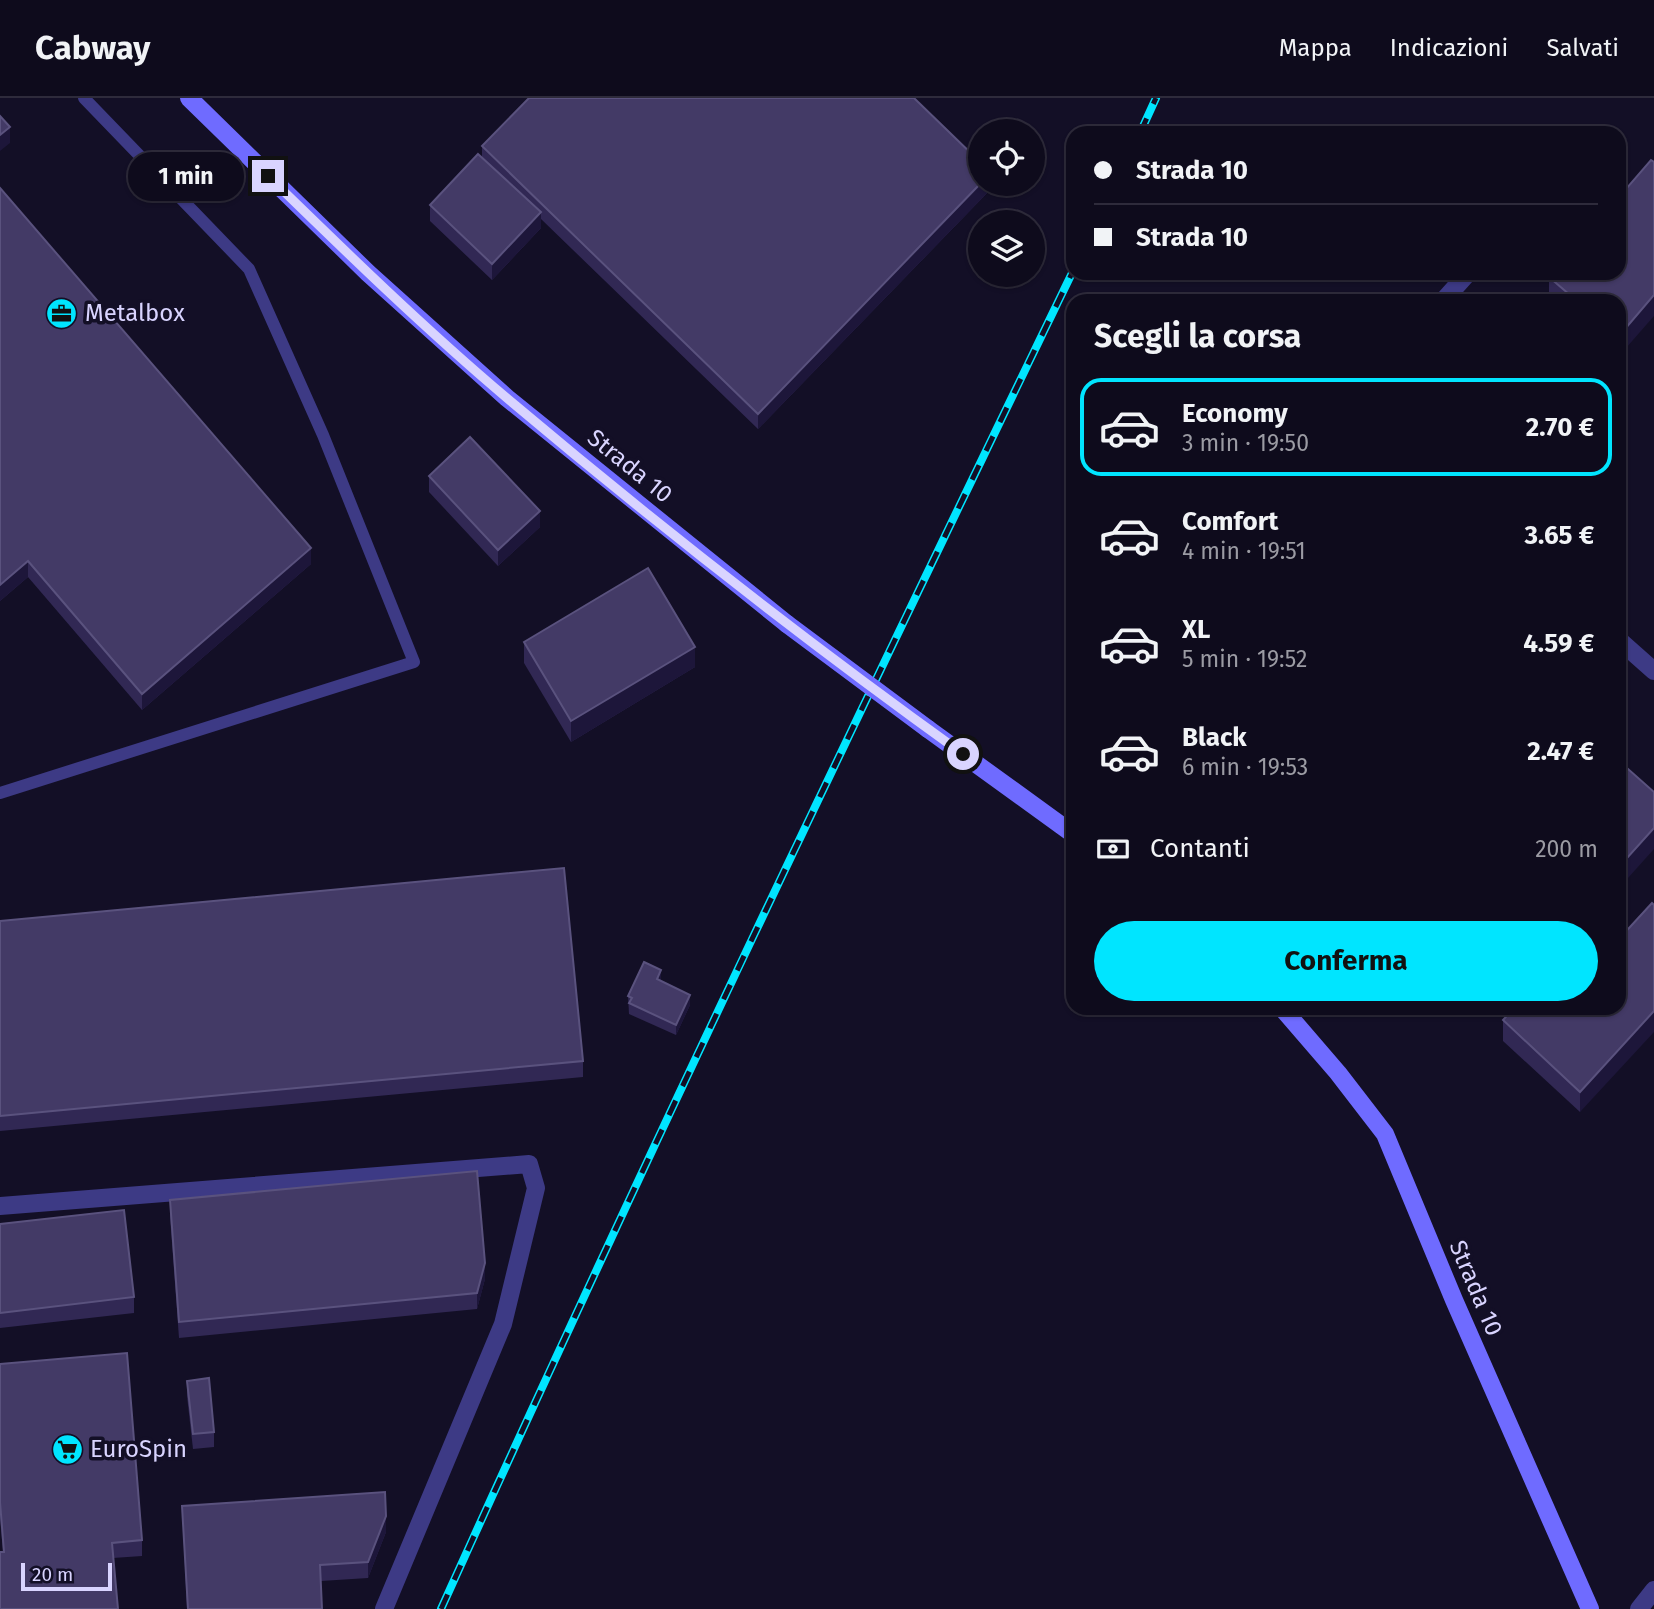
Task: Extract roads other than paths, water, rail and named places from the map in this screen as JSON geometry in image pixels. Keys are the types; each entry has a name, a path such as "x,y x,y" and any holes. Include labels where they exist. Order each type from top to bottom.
{"street":[{"name":"Strada 10","path":"189,98 368,273 507,398 787,624 1066,829"},
{"path":"1449,294 1462,280"},
{"path":"1626,646 1654,671"},
{"name":"Strada 10","path":"1288,1015 1385,1134 1454,1300 1590,1609"},
{"path":"0,1206 529,1164 536,1188 503,1324 384,1609"},
{"path":"1639,1609 1654,1590"}],"lane":[{"path":"0,793 414,663 323,435 249,269 84,98"}],"railway":[{"path":"1143,126 1156,98"},
{"path":"441,1609 752,938 1069,280"}],"place":[{"name":"Metalbox","path":"62,313"},
{"name":"EuroSpin","path":"67,1449"}]}
